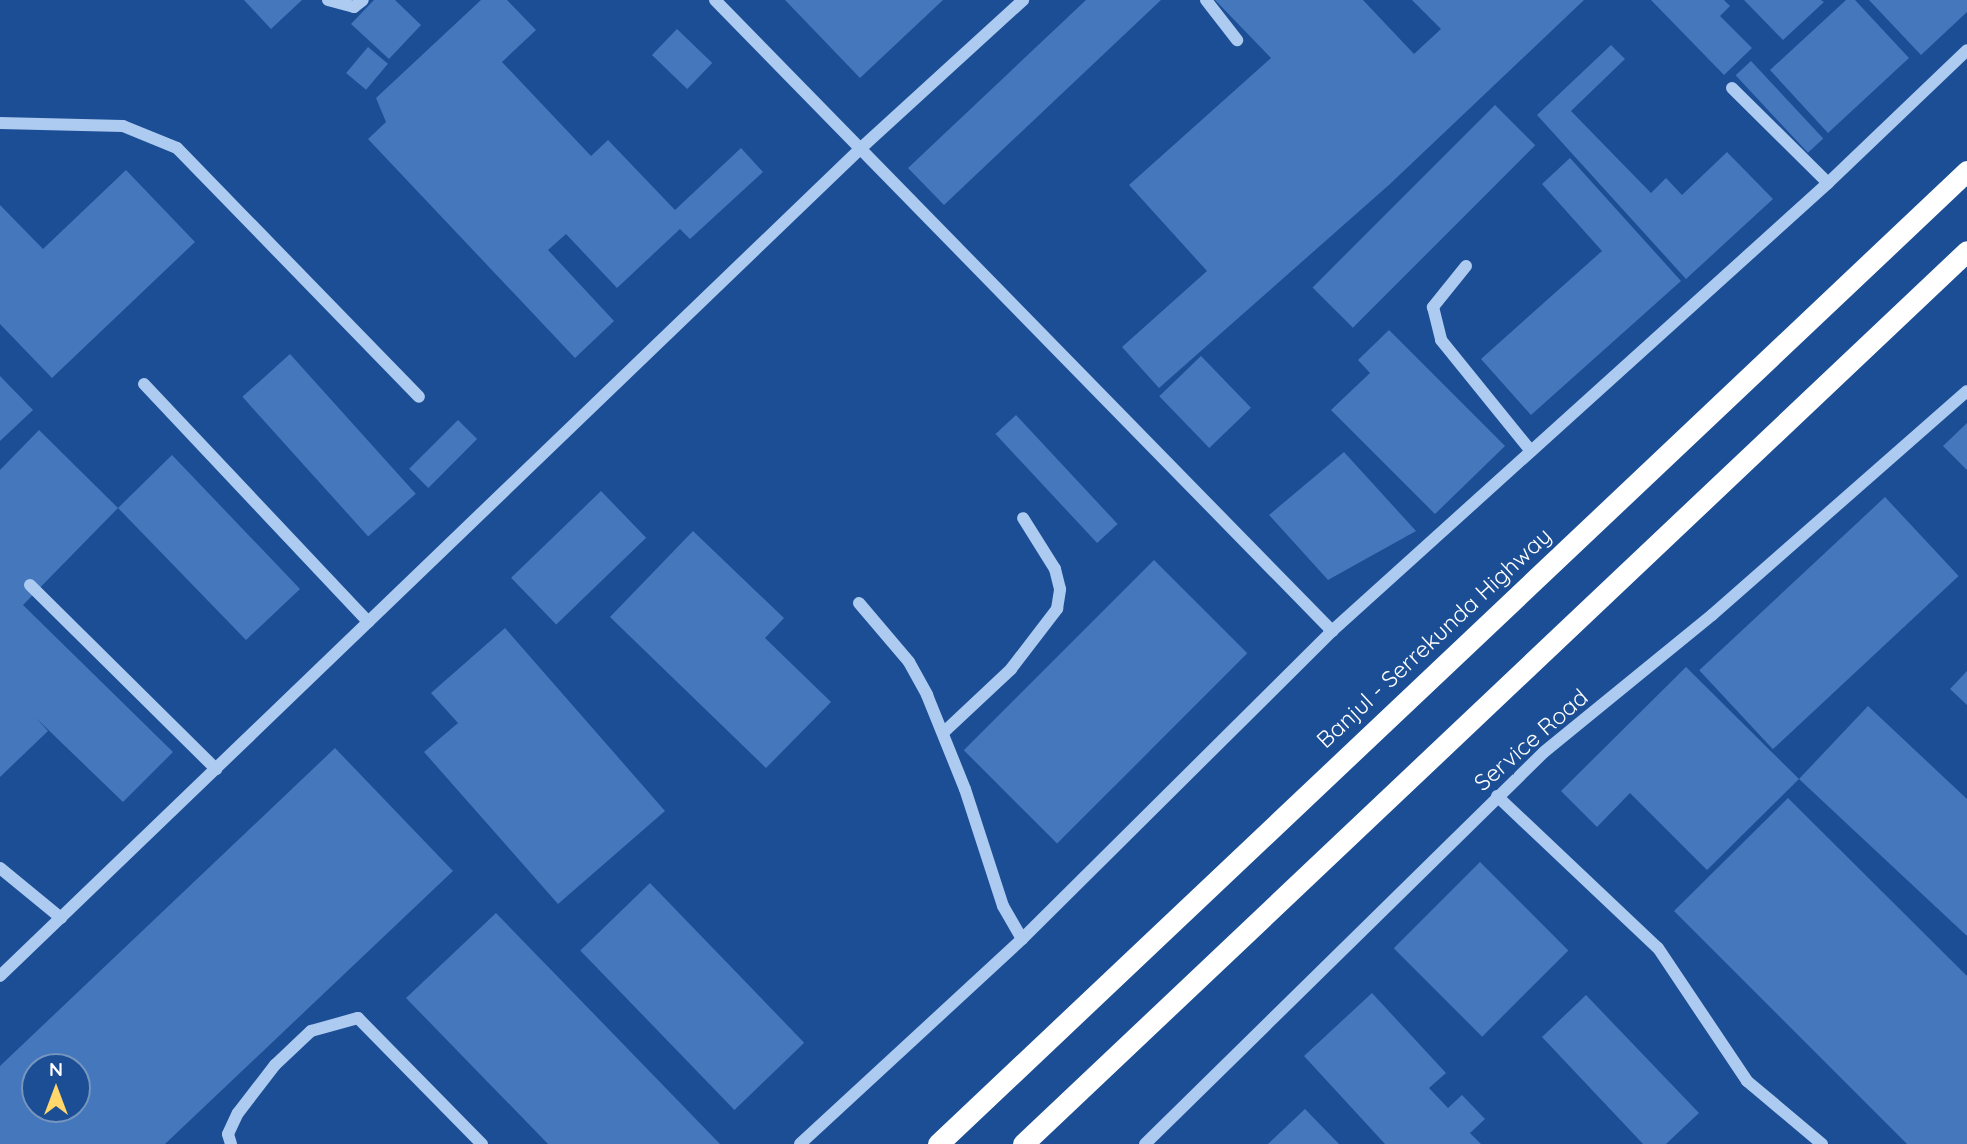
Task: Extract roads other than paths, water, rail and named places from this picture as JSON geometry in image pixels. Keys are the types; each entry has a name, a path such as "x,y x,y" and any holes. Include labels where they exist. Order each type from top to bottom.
{"highway":[{"name":"Banjul - Serrekunda Highway","path":"938,1144 1967,171"},
{"path":"1023,1144 1967,251"}],"street":[{"path":"328,0 354,6 363,0"},
{"path":"715,0 1332,631"},
{"path":"0,975 860,149 1023,0"},
{"path":"1206,0 1237,40"},
{"path":"800,1144 1022,939 1332,631 1828,183 1967,50"},
{"path":"1732,88 1828,183"},
{"path":"0,123 123,126 177,148 419,397"},
{"path":"1466,266 1433,307 1441,340 1531,451"},
{"path":"144,384 368,622"},
{"name":"Service Road","path":"1145,1144 1497,796 1967,391"},
{"path":"944,732 1011,669 1057,609 1060,589 1055,569 1023,517"},
{"path":"30,585 216,769"},
{"path":"859,603 909,662 944,732 984,859 1022,939"},
{"path":"1497,796 1658,948 1747,1080 1822,1144"},
{"path":"0,868 61,918"},
{"path":"231,1144 228,1134 238,1113 275,1065 311,1031 358,1018 482,1144"}]}
